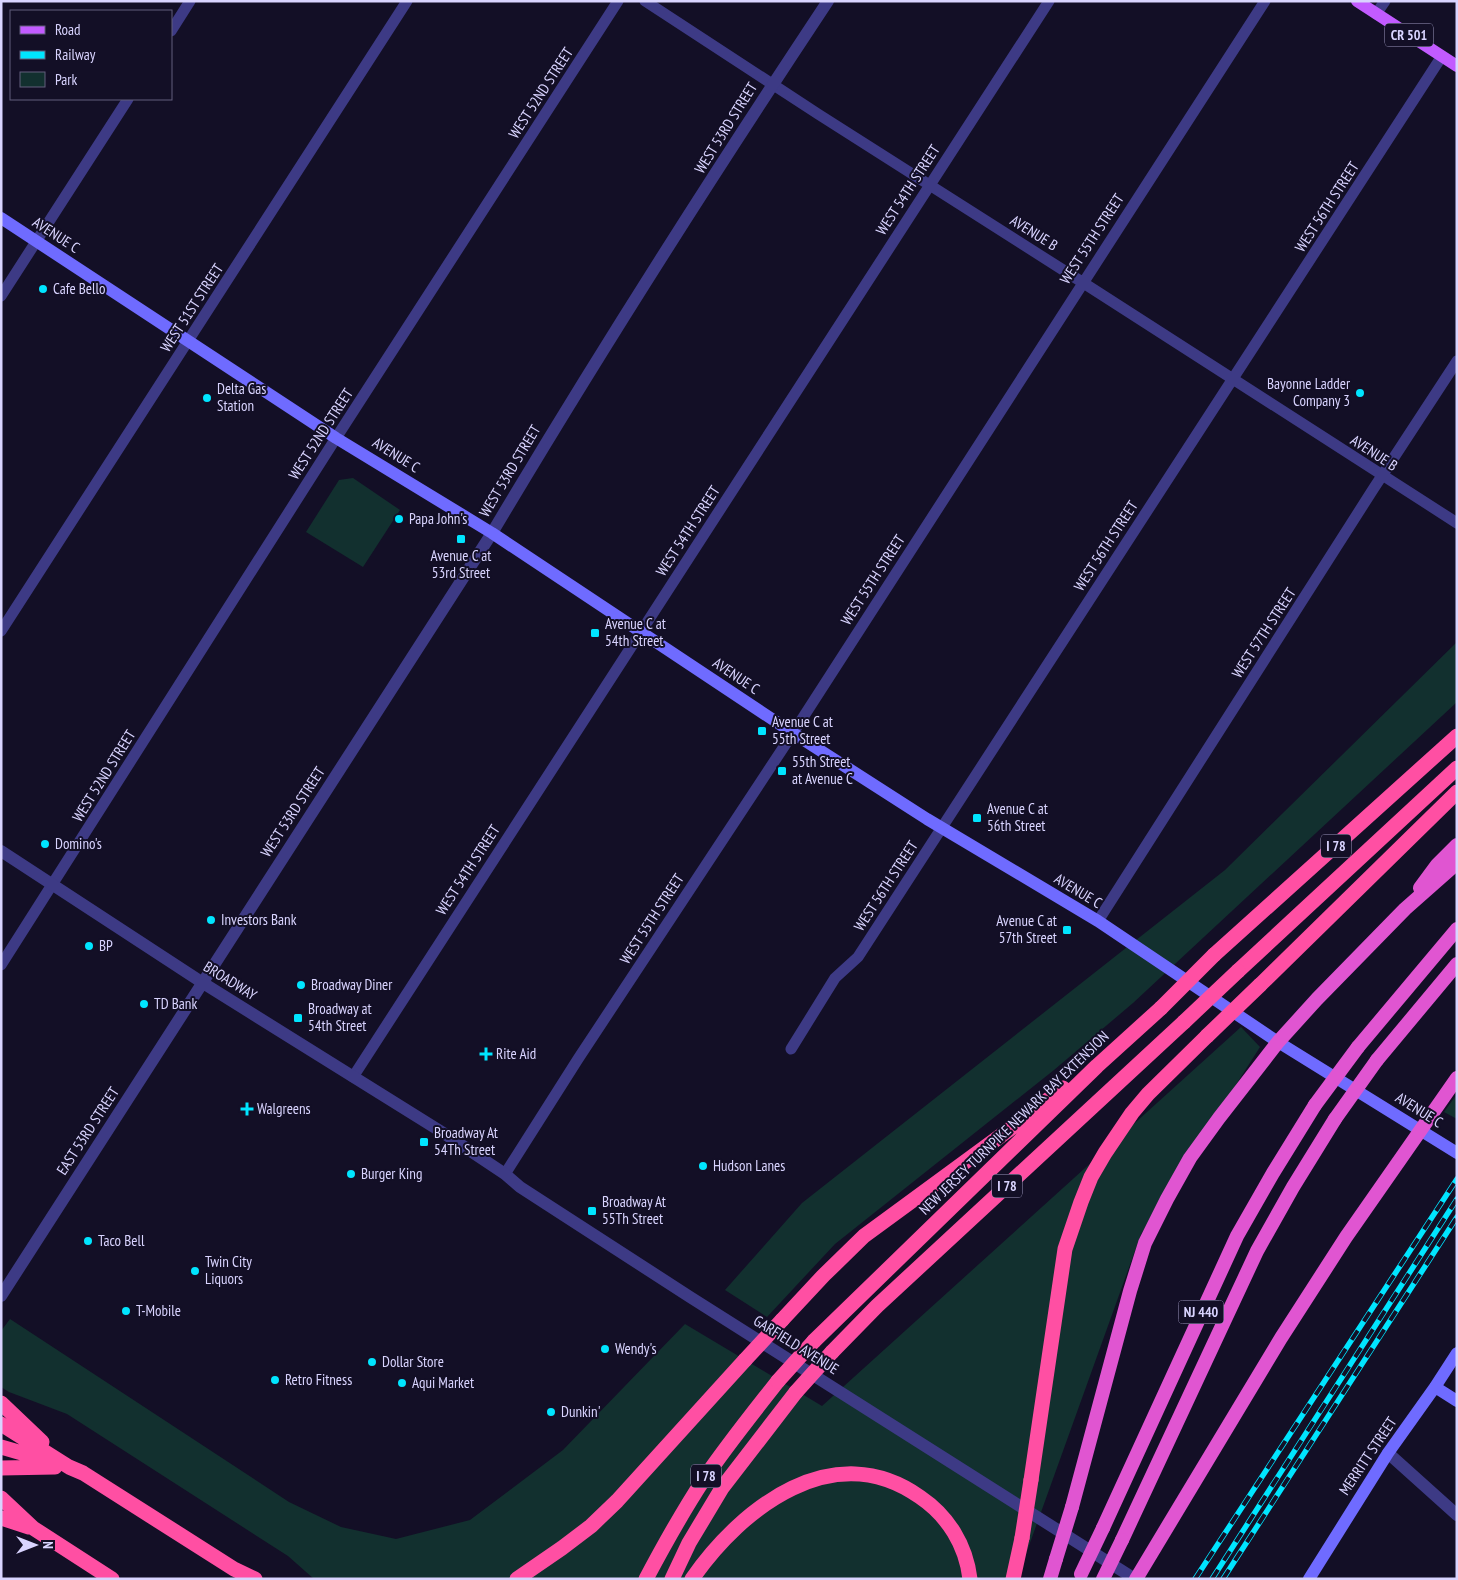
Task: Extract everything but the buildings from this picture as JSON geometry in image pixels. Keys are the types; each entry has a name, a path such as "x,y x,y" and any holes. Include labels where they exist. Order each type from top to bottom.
{"highway":[{"name":"NEW JERSEY TURNPIKE NEWARK BAY EXTENSION","path":"646,1579 704,1479 740,1428 778,1381 814,1341 1214,955 1457,736"},
{"name":"I 78","path":"672,1579 689,1543 722,1488 796,1392 832,1352 877,1306 1457,768"},
{"path":"1013,1579 1022,1538 1062,1265 1070,1233 1091,1177 1132,1113 1148,1094 1457,792"},
{"path":"1405,909 1437,865 1457,845"},
{"path":"1050,1579 1072,1508 1130,1291 1146,1243 1167,1199 1190,1158 1278,1042 1405,909 1457,863"},
{"name":"NJ 440","path":"1080,1577 1204,1306 1238,1236 1273,1173 1315,1105 1358,1047 1457,929"},
{"name":"NJ 440","path":"1103,1579 1257,1251 1292,1187 1335,1119 1376,1060 1457,964"},
{"path":"517,1579 562,1548 604,1513 824,1275 864,1236 1025,1118 1085,1069 1097,1066"},
{"path":"1135,1579 1148,1561 1286,1331 1346,1237 1457,1078"},
{"path":"1,1404 69,1467"},
{"path":"1,1424 69,1467"},
{"path":"1,1447 83,1473 238,1574 255,1579"},
{"path":"1,1468 69,1467"},
{"path":"692,1579 732,1532 764,1504 800,1484 817,1479 851,1474 883,1478 906,1488 928,1502 951,1527 960,1543 966,1557 970,1579"},
{"path":"1,1498 32,1528"},
{"path":"1,1513 32,1528 112,1579"},
{"path":"1,1518 32,1528"}],"main road":[{"name":"CR 501","path":"1357,1 1457,66"},
{"name":"AVENUE C","path":"1,218 336,438 492,533 793,733 942,828 1098,921 1278,1042 1457,1153"},
{"name":"MERRITT STREET","path":"1308,1579 1388,1452 1457,1353"},
{"path":"1435,1387 1457,1401"}],"street":[{"path":"172,29 190,1"},
{"name":"WEST 51ST STREET","path":"1,631 407,1"},
{"name":"WEST 52ND STREET","path":"1,965 336,438 618,1"},
{"name":"AVENUE B","path":"645,1 1457,523"},
{"name":"WEST 53RD STREET","path":"203,982 492,533 545,444 828,1"},
{"name":"WEST 54TH STREET","path":"352,1077 1049,1"},
{"name":"WEST 55TH STREET","path":"505,1174 578,1059 793,733 1264,1"},
{"path":"1376,14 1385,1"},
{"name":"WEST 56TH STREET","path":"791,1049 835,978 858,957 1442,56"},
{"path":"1,296 127,100"},
{"name":"WEST 57TH STREET","path":"1098,921 1457,361"},
{"name":"BROADWAY","path":"1,851 352,1077 445,1134"},
{"name":"EAST 53RD STREET","path":"1,1296 203,982"},
{"name":"GARFIELD AVENUE","path":"445,1134 505,1174 520,1188 1135,1579"},
{"path":"1388,1452 1457,1515"}],"green space":[{"path":"353,478 400,510 363,567 306,532 339,480"},
{"path":"1457,642 1457,702 1133,1003 1054,1070 835,1244 767,1317 725,1290 802,1203 1225,870"},
{"path":"1241,1027 1260,1047 1141,1234 1017,1579 314,1579 288,1556 67,1414 9,1392 1,1387 1,1331 10,1319 289,1502 341,1527 396,1539 470,1520 563,1450 685,1324 822,1406"},
{"path":"1457,1094 1457,1119 1444,1112"}],"railway":[{"path":"1195,1579 1457,1179"},
{"path":"1212,1579 1457,1199"},
{"path":"1223,1579 1457,1217"}],"place":[{"name":"Cafe Bello","path":"43,289"},
{"name":"Bayonne Ladder Company 3","path":"1360,393"},
{"name":"Delta Gas Station","path":"207,398"},
{"name":"Papa John's","path":"399,519"},
{"name":"Avenue C at 53rd Street","path":"461,539"},
{"name":"Avenue C at 54th Street","path":"595,633"},
{"name":"Avenue C at 55th Street","path":"762,731"},
{"name":"55th Street at Avenue C","path":"782,771"},
{"name":"Avenue C at 56th Street","path":"977,818"},
{"name":"Domino's","path":"45,844"},
{"name":"Investors Bank","path":"211,920"},
{"name":"Avenue C at 57th Street","path":"1067,930"},
{"name":"BP","path":"89,946"},
{"name":"Broadway Diner","path":"301,985"},
{"name":"TD Bank","path":"144,1004"},
{"name":"Broadway at 54th Street","path":"298,1018"},
{"name":"Rite Aid","path":"486,1054"},
{"name":"Walgreens","path":"247,1109"},
{"name":"Broadway At 54Th Street","path":"424,1142"},
{"name":"Hudson Lanes","path":"703,1166"},
{"name":"Burger King","path":"351,1174"},
{"name":"Broadway At 55Th Street","path":"592,1211"},
{"name":"Taco Bell","path":"88,1241"},
{"name":"Twin City Liquors","path":"195,1271"},
{"name":"T-Mobile","path":"126,1311"},
{"name":"Wendy's","path":"605,1349"},
{"name":"Dollar Store","path":"372,1362"},
{"name":"Retro Fitness","path":"275,1380"},
{"name":"Aqui Market","path":"402,1383"},
{"name":"Dunkin'","path":"551,1412"}]}
